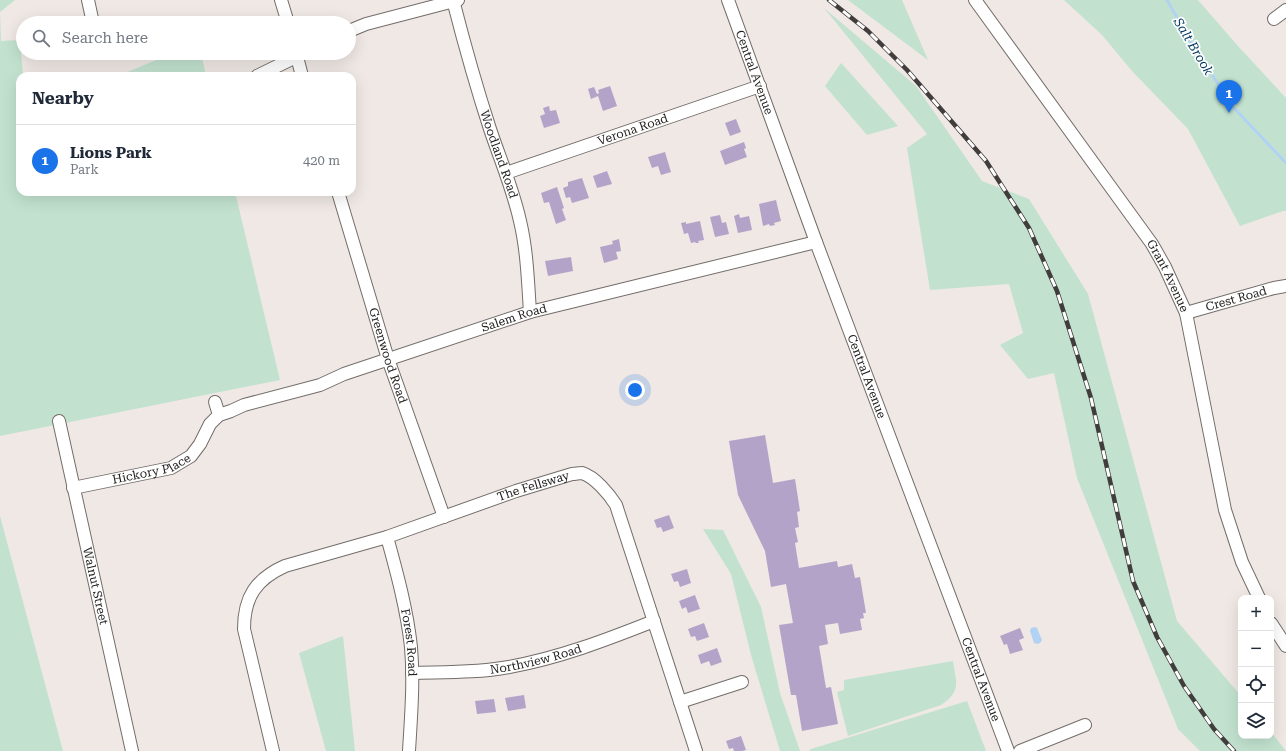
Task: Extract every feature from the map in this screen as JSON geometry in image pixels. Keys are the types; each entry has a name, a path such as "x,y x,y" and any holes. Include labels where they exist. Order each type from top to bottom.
{"street":[{"path":"88,0 91,16"},
{"path":"282,0 286,16"},
{"path":"356,28 366,24 455,0"},
{"name":"Woodland Road","path":"455,0 488,122 521,222 530,312"},
{"name":"Central Avenue","path":"728,0 816,242 1008,751"},
{"name":"Grant Avenue","path":"975,0 1152,244 1165,267 1186,313 1225,510 1242,562 1257,595"},
{"path":"1274,19 1286,10"},
{"path":"265,72 288,60"},
{"path":"300,60 301,72"},
{"name":"Verona Road","path":"506,173 760,86"},
{"name":"Greenwood Road","path":"339,196 388,359 444,517"},
{"name":"Salem Road","path":"219,415 244,404 320,385 344,374 530,312 816,242"},
{"name":"Crest Road","path":"1186,313 1286,286"},
{"path":"215,402 219,415"},
{"name":"Hickory Place","path":"73,488 171,468 191,456 200,444 210,424 219,415"},
{"name":"Walnut Street","path":"59,421 132,751"},
{"name":"The Fellsway","path":"273,751 244,629 246,604 255,588 264,578 285,566 387,537 516,491 572,474 582,474 600,485 609,494 616,505 696,751"},
{"name":"Forest Road","path":"387,537 400,584 411,646 412,702 409,751"},
{"name":"Northview Road","path":"412,673 470,672 508,668 565,654 654,621"},
{"path":"1274,628 1286,646"},
{"path":"680,702 742,682"},
{"path":"1020,751 1085,725"}],"green space":[{"path":"0,0 15,0 0,12"},
{"path":"848,0 902,0 928,60"},
{"path":"1064,0 1198,0 1286,98 1286,211 1240,226 1188,129 1132,71 1102,35"},
{"path":"824,8 916,86 982,181 1029,199 1088,294 1177,621 1238,692 1238,739 1274,739 1274,736 1286,751 1200,751 1178,729 1077,478 1054,373 1028,379 1000,345 1023,333 1009,284 930,290 907,148 927,134"},
{"path":"0,12 1,41 16,40 16,60 22,60 23,72 16,72 16,196 236,196 280,380 0,436"},
{"path":"156,60 203,60 205,72 128,72"},
{"path":"841,63 898,126 867,135 825,86"},
{"path":"0,516 63,751 0,751"},
{"path":"703,529 723,530 761,607 780,693 800,751 780,751 751,655 731,574"},
{"path":"343,636 355,751 326,751 299,653"},
{"path":"953,661 956,681 955,691 948,700 941,705 848,736 837,692 844,690 844,680"},
{"path":"967,701 986,751 809,751 811,749"}],"water":[{"path":"1031,628 1037,628 1042,640 1037,644 1034,643 1030,631"}],"building":[{"path":"610,86 617,106 603,111 598,96 591,99 588,89 594,87 597,94 599,93 598,90"},
{"path":"549,106 550,111 556,110 560,123 544,128 540,116 545,114 543,108"},
{"path":"736,119 741,132 730,136 725,123"},
{"path":"744,142 746,148 744,149 747,157 725,165 720,151"},
{"path":"665,152 671,172 661,175 658,166 652,168 648,157"},
{"path":"607,171 612,184 597,188 593,176"},
{"path":"582,178 589,198 572,203 570,197 566,198 563,188 568,186 568,182"},
{"path":"557,187 564,208 562,209 566,220 556,224 549,202 544,203 541,193"},
{"path":"776,200 781,221 774,223 775,225 770,226 769,224 763,226 759,204"},
{"path":"739,214 740,218 749,216 752,230 738,233 734,216"},
{"path":"720,215 722,223 726,222 729,234 715,237 710,217"},
{"path":"700,221 704,240 698,241 699,243 691,243 688,233 684,234 681,223 686,222 686,224"},
{"path":"619,239 621,251 616,252 618,259 604,263 600,247 613,244 612,241"},
{"path":"571,257 573,271 548,276 545,261"},
{"path":"765,435 773,483 795,479 800,511 797,512 799,527 795,528 798,542 795,543 799,568 837,561 838,567 852,564 855,578 860,577 866,613 863,613 864,618 860,619 862,630 840,634 838,623 825,625 828,644 819,646 826,688 831,687 838,724 802,731 796,695 791,695 779,625 793,623 786,584 771,587 765,551 738,495 729,441"},
{"path":"669,515 674,528 663,532 661,527 657,528 654,520"},
{"path":"687,569 691,583 680,587 678,581 674,582 671,574"},
{"path":"695,595 700,609 688,613 686,607 682,609 679,601"},
{"path":"704,623 709,637 697,641 695,636 691,637 688,629"},
{"path":"1020,628 1024,638 1019,640 1023,650 1010,654 1007,644 1004,645 1000,636"},
{"path":"717,648 722,662 711,666 709,661 701,664 698,655"},
{"path":"524,695 526,708 508,711 505,698"},
{"path":"494,699 496,712 477,714 475,701"},
{"path":"741,736 746,750 734,751 733,748 729,749 726,741"}],"waterway":[{"name":"Salt Brook","path":"1167,0 1193,46 1234,108 1286,163"}],"railway":[{"path":"829,0 868,31 907,70 986,161 1029,228 1057,291 1091,398 1133,581 1157,637 1184,686 1214,729 1234,751"}],"place":[{"name":"Lions Park","path":"1229,113"}]}
